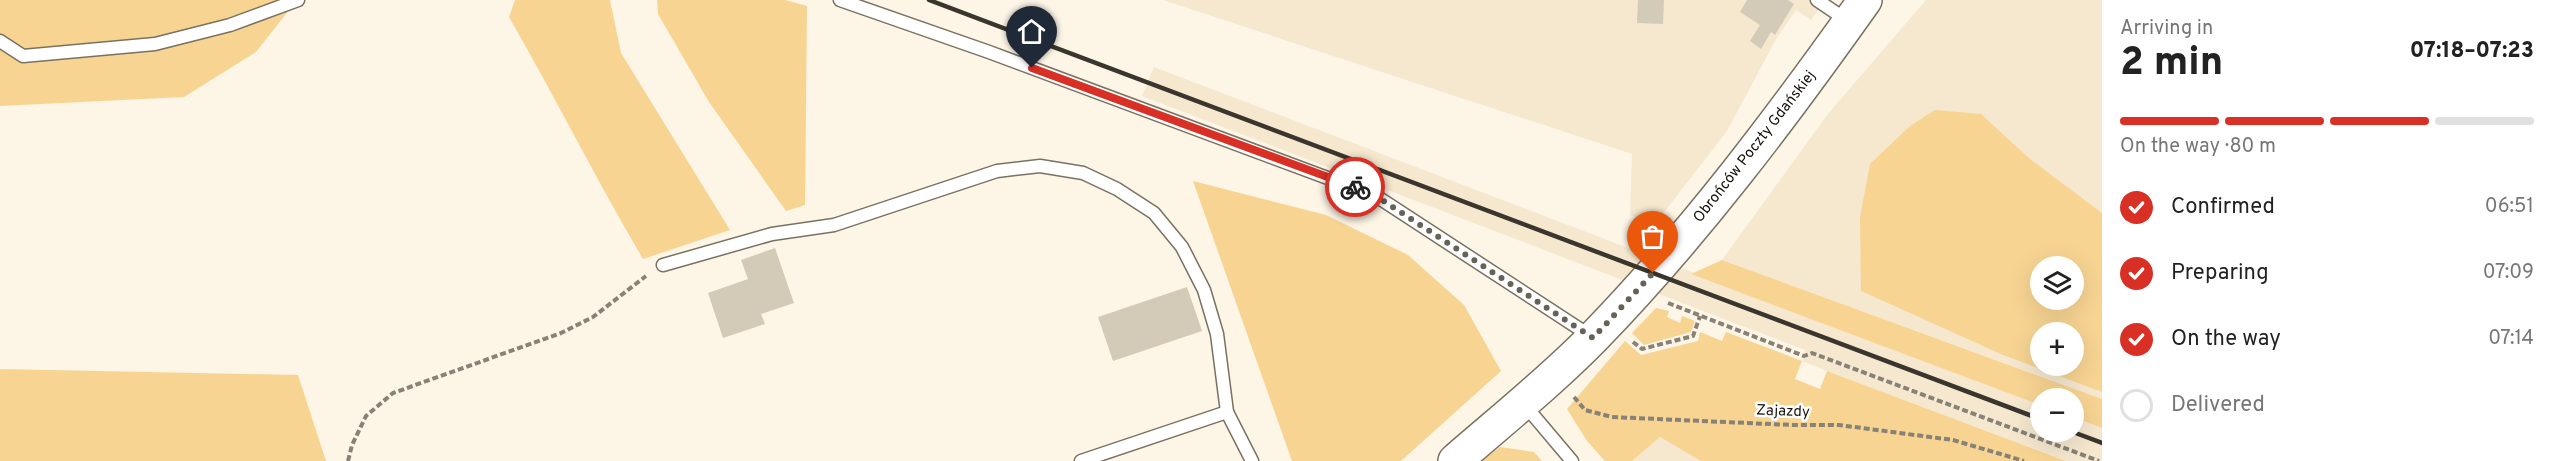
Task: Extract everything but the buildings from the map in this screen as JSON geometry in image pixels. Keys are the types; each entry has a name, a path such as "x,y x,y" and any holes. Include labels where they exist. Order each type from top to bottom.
{"main road":[{"name":"Obrońców Poczty Gdańskiej","path":"1455,461 1593,338 1653,273 1739,171 1857,11"}],"lane":[{"path":"0,41 23,56 155,44 230,25 298,0"},
{"path":"840,0 1376,196 1593,338"},
{"path":"1816,0 1857,11"},
{"path":"663,265 772,234 834,225 997,171 1040,166 1083,173 1117,189 1154,213 1182,247 1204,290 1217,334 1227,412 1252,461"},
{"path":"1523,402 1572,461"},
{"path":"1081,461 1227,412"}],"path":[{"path":"348,461 352,445 366,416 393,393 561,333 593,317 663,265"},
{"path":"1665,302 1804,356 1812,353 2099,461"},
{"path":"1629,339 1642,349 1693,336 1700,316"},
{"name":"Zajazdy","path":"1556,373 1585,410 1612,417 1839,425 1953,440 2024,461"}],"shaded area":[{"path":"0,0 297,0 256,52 184,97 0,106"},
{"path":"515,0 610,0 621,53 730,230 643,259 509,17"},
{"path":"657,0 785,0 807,6 805,205 786,211 709,102 658,14"},
{"path":"1163,0 1825,0 1811,20 1796,10 1775,41 1727,131 1655,224 1630,215 1632,154"},
{"path":"1926,0 2102,0 2102,399 2084,392 2084,388 2072,388 2039,376 2084,376 2084,322 2030,322 2030,373 1722,260 1827,115"},
{"path":"1154,67 2030,401 2030,442 2084,442 2084,421 2102,428 2102,461 2066,461 1827,371 1802,361 1805,350 1142,96"},
{"path":"1935,110 1981,114 2030,159 2102,213 2102,392 2059,376 2084,376 2084,322 2030,322 2030,365 1861,291 1860,217 1870,164 1910,126"},
{"path":"1193,181 1326,215 1408,255 1464,305 1501,371 1401,461 1292,461"},
{"path":"1722,260 2030,373 2030,376 2039,376 2072,388 2030,388 2030,401 1691,274"},
{"path":"1656,308 1669,311 1667,317 1680,323 1682,316 1695,321 1691,332 1644,345 1632,333"},
{"path":"1700,332 1722,341 1726,332 1802,361 1795,379 1820,389 1827,371 2066,461 1701,461 1660,437 1632,461 1605,461 1587,441 1567,409 1625,341 1641,355 1698,341"},
{"path":"0,369 298,375 326,461 0,461"},
{"path":"2084,392 2102,399 2102,428 2084,421"},
{"path":"1660,437 1701,461 1632,461"},
{"path":"1500,447 1534,452 1542,461 1480,461"}],"railway":[{"path":"929,0 2030,415"},
{"path":"2084,436 2102,443"}],"way so far":[{"path":"1355,187 1376,196 1593,338 1653,273"}],"route":[{"path":"1032,68 1355,187"}]}
